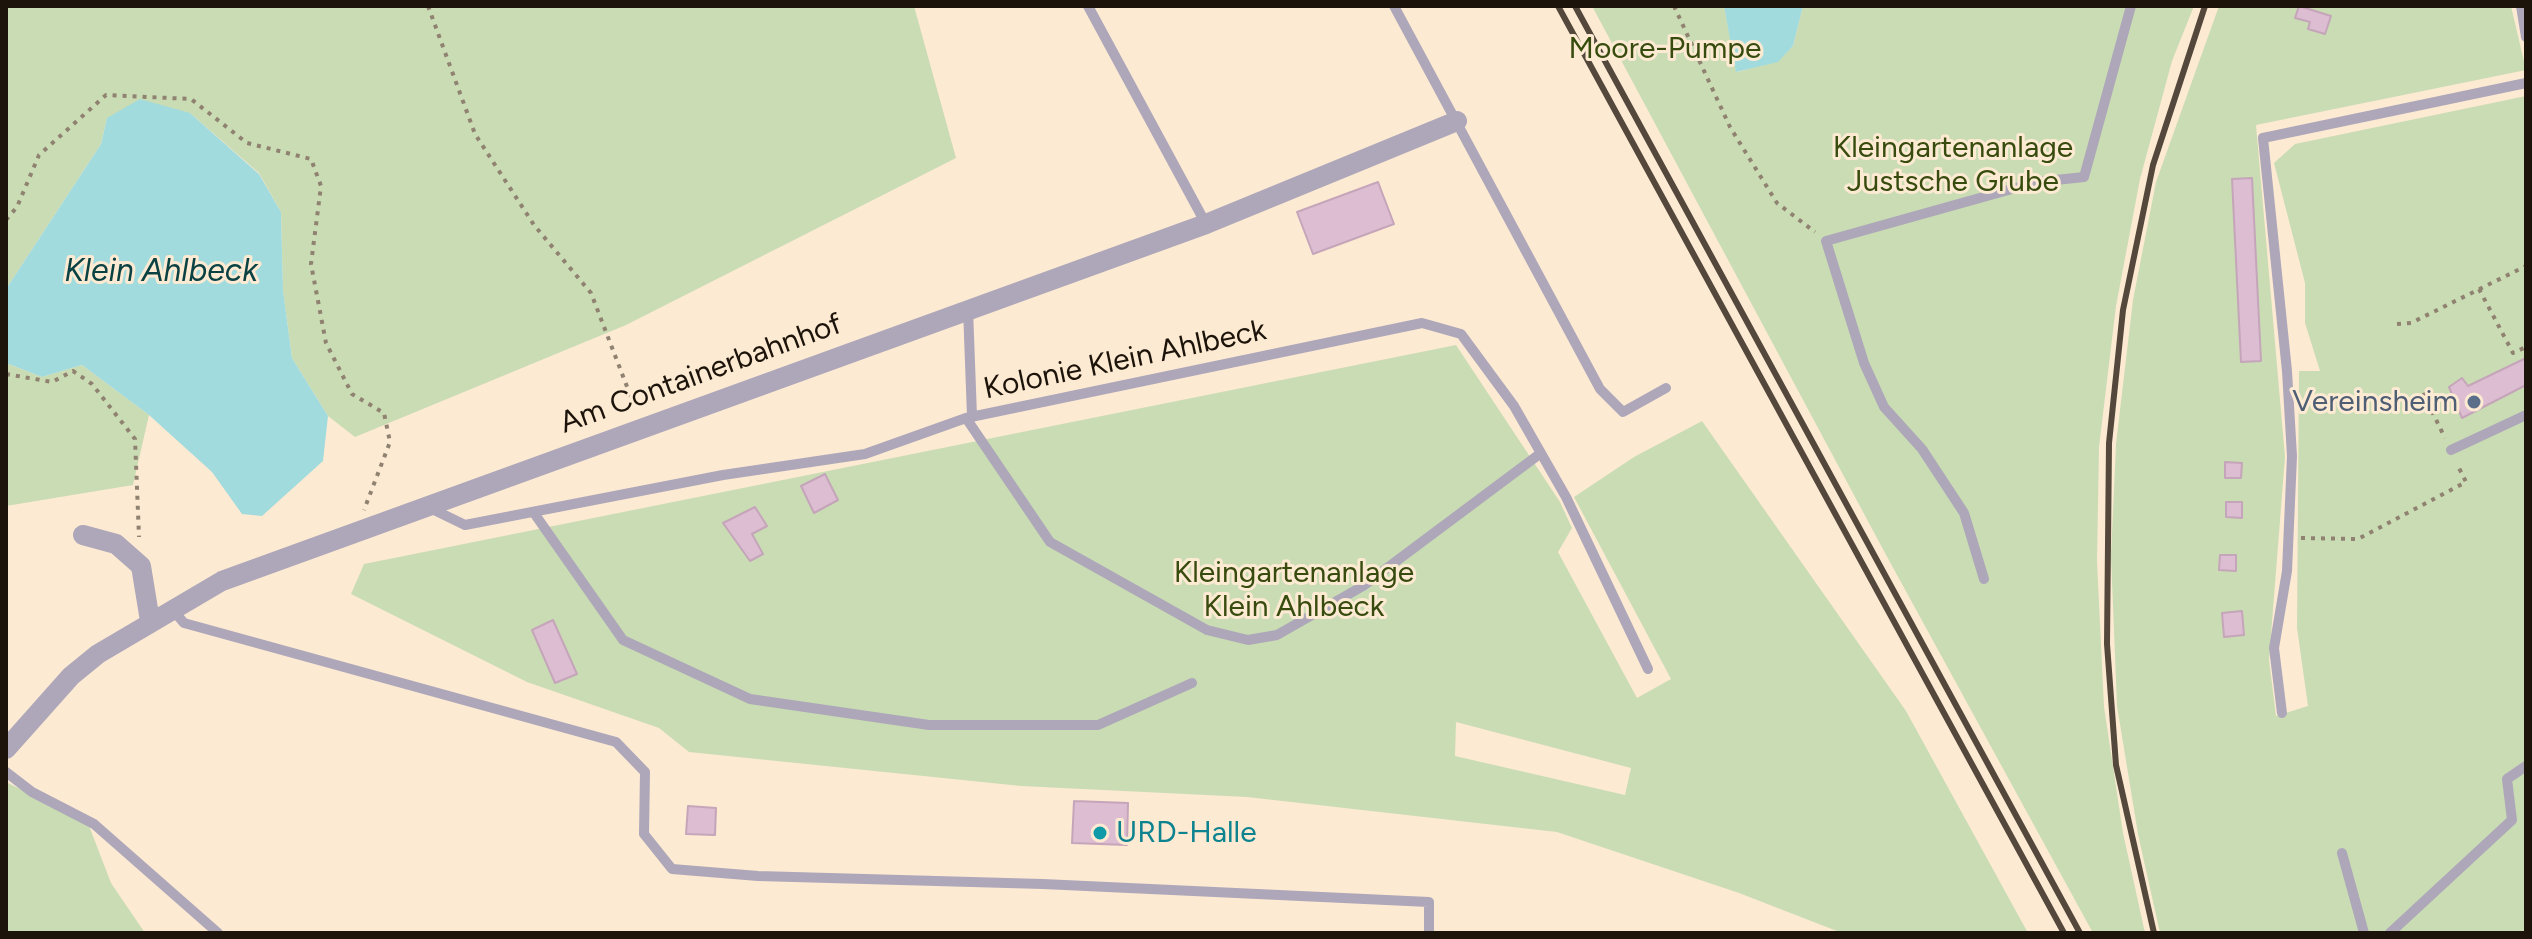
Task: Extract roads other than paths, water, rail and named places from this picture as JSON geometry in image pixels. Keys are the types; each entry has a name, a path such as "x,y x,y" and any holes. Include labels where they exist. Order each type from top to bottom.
{"street":[{"name":"Am Containerbahnhof","path":"6,749 71,676 98,654 171,608 222,581 1206,224 1457,121"},
{"path":"83,535 116,544 141,566 150,621"}],"lane":[{"path":"1088,6 1206,224"},
{"path":"1394,6 1600,389 1623,412 1666,388"},
{"path":"1984,579 1964,513 1922,449 1884,407 1864,363 1826,241 2037,182 2084,177 2131,6"},
{"path":"2521,6 2526,37"},
{"path":"2282,713 2274,648 2287,571 2292,456 2287,371 2263,138 2526,83"},
{"path":"968,309 969,417 1050,542 1207,630 1248,640 1277,635 1363,586 1541,453"},
{"name":"Kolonie Klein Ahlbeck","path":"426,506 465,525 723,475 865,454 969,417 1422,323 1461,334 1514,406 1566,497 1648,669"},
{"path":"2451,450 2526,415"},
{"path":"534,513 623,640 750,699 929,725 1098,725 1192,683"},
{"path":"171,608 184,623 616,742 645,772 644,834 672,869 758,876 1043,884 1429,902 1429,933"},
{"path":"2390,933 2512,820 2507,779 2526,766"},
{"path":"6,772 32,792 94,824 218,933"},
{"path":"2342,853 2364,933"}],"water":[{"path":"1724,6 1803,6 1793,46 1778,62 1736,72"},
{"name":"Klein Ahlbeck","path":"140,99 190,113 259,174 281,212 283,290 292,358 328,416 323,461 262,516 242,514 212,472 149,415 82,365 42,377 6,363 6,289 101,144 107,118"}],"railway":[{"path":"1558,6 2064,933"},
{"path":"1575,6 2080,933"},
{"path":"2154,933 2116,765 2107,644 2109,443 2123,310 2153,165 2205,6"}],"place":[{"name":"Vereinsheim","path":"2474,402"},
{"name":"URD-Halle","path":"1100,833"}],"park label":[{"name":"Moore-Pumpe","path":"1665,49"},
{"name":"Kleingartenanlage Justsche Grube","path":"1953,165"},
{"name":"Kleingartenanlage Klein Ahlbeck","path":"1294,590"}]}
